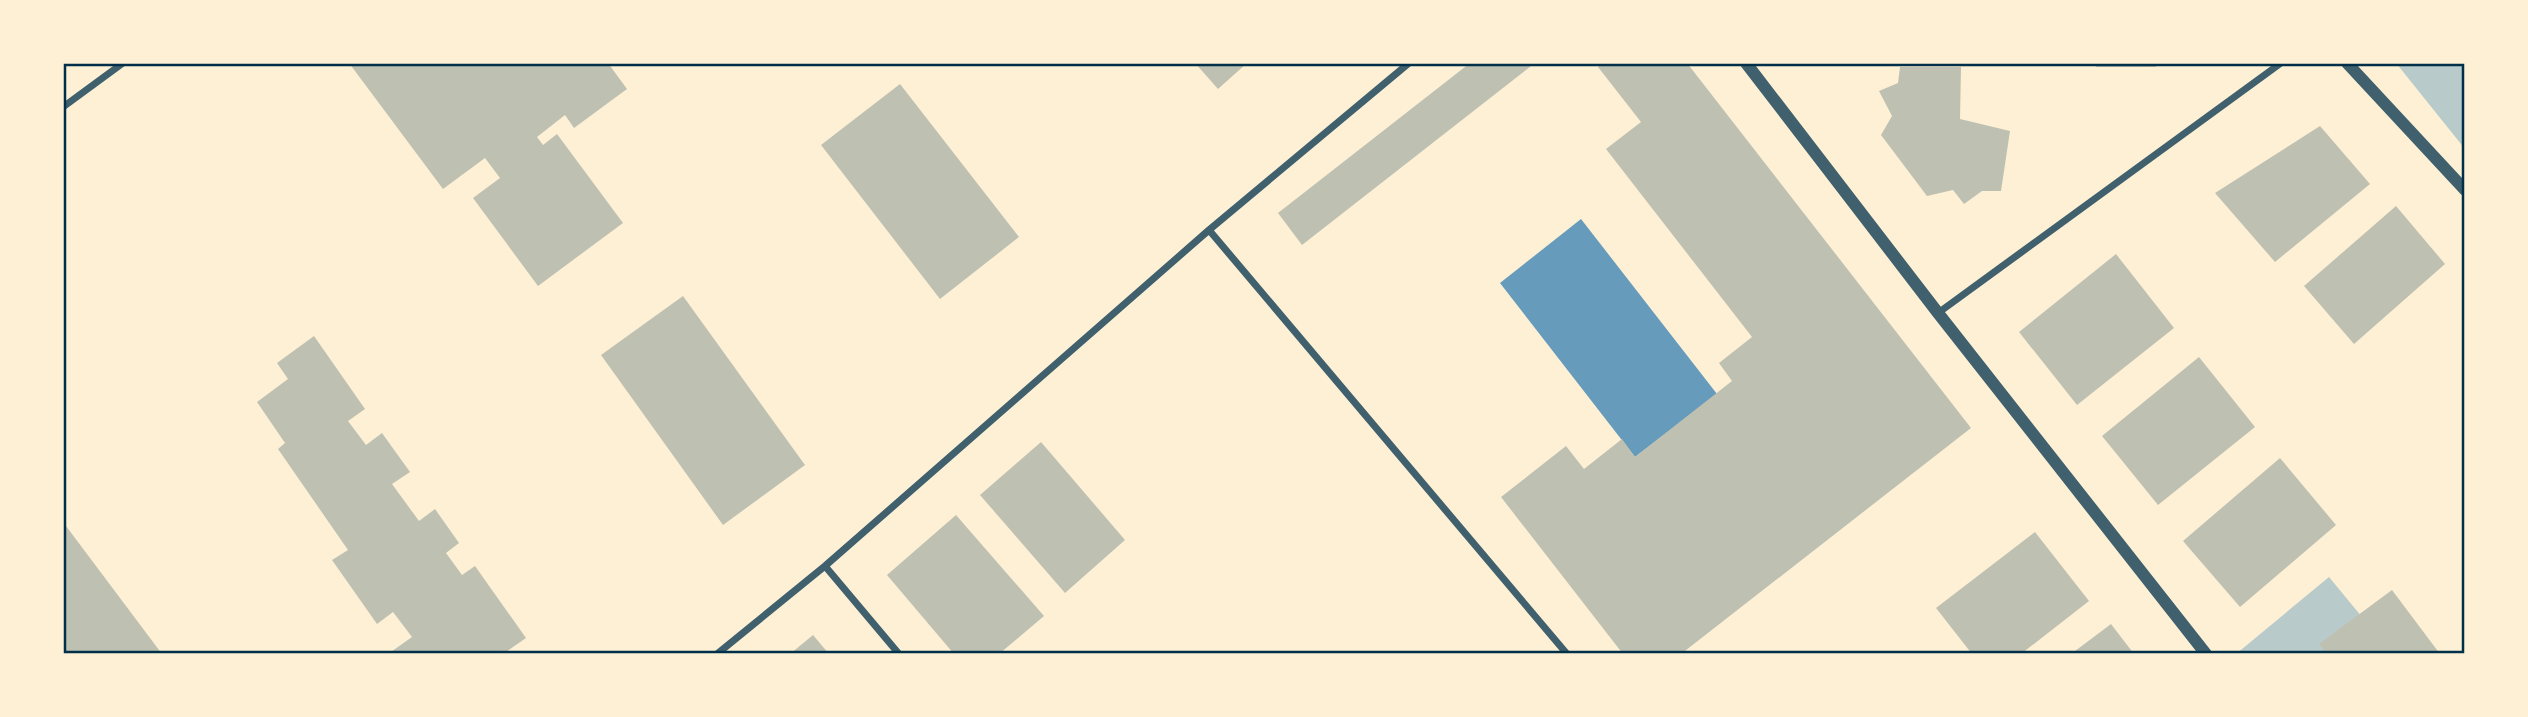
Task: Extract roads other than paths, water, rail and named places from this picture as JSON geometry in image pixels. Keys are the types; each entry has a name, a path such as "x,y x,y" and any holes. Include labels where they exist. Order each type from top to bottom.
{"street":[{"path":"63,107 123,63"},
{"path":"717,654 825,566 1209,229 1409,63"},
{"path":"1746,63 1938,313 2207,654"},
{"path":"1938,313 2281,63"},
{"path":"2347,63 2465,191"},
{"path":"1209,229 1567,654"},
{"path":"825,566 899,654"}],"water":[{"path":"1581,219 1717,394 1635,457 1500,283"}]}
